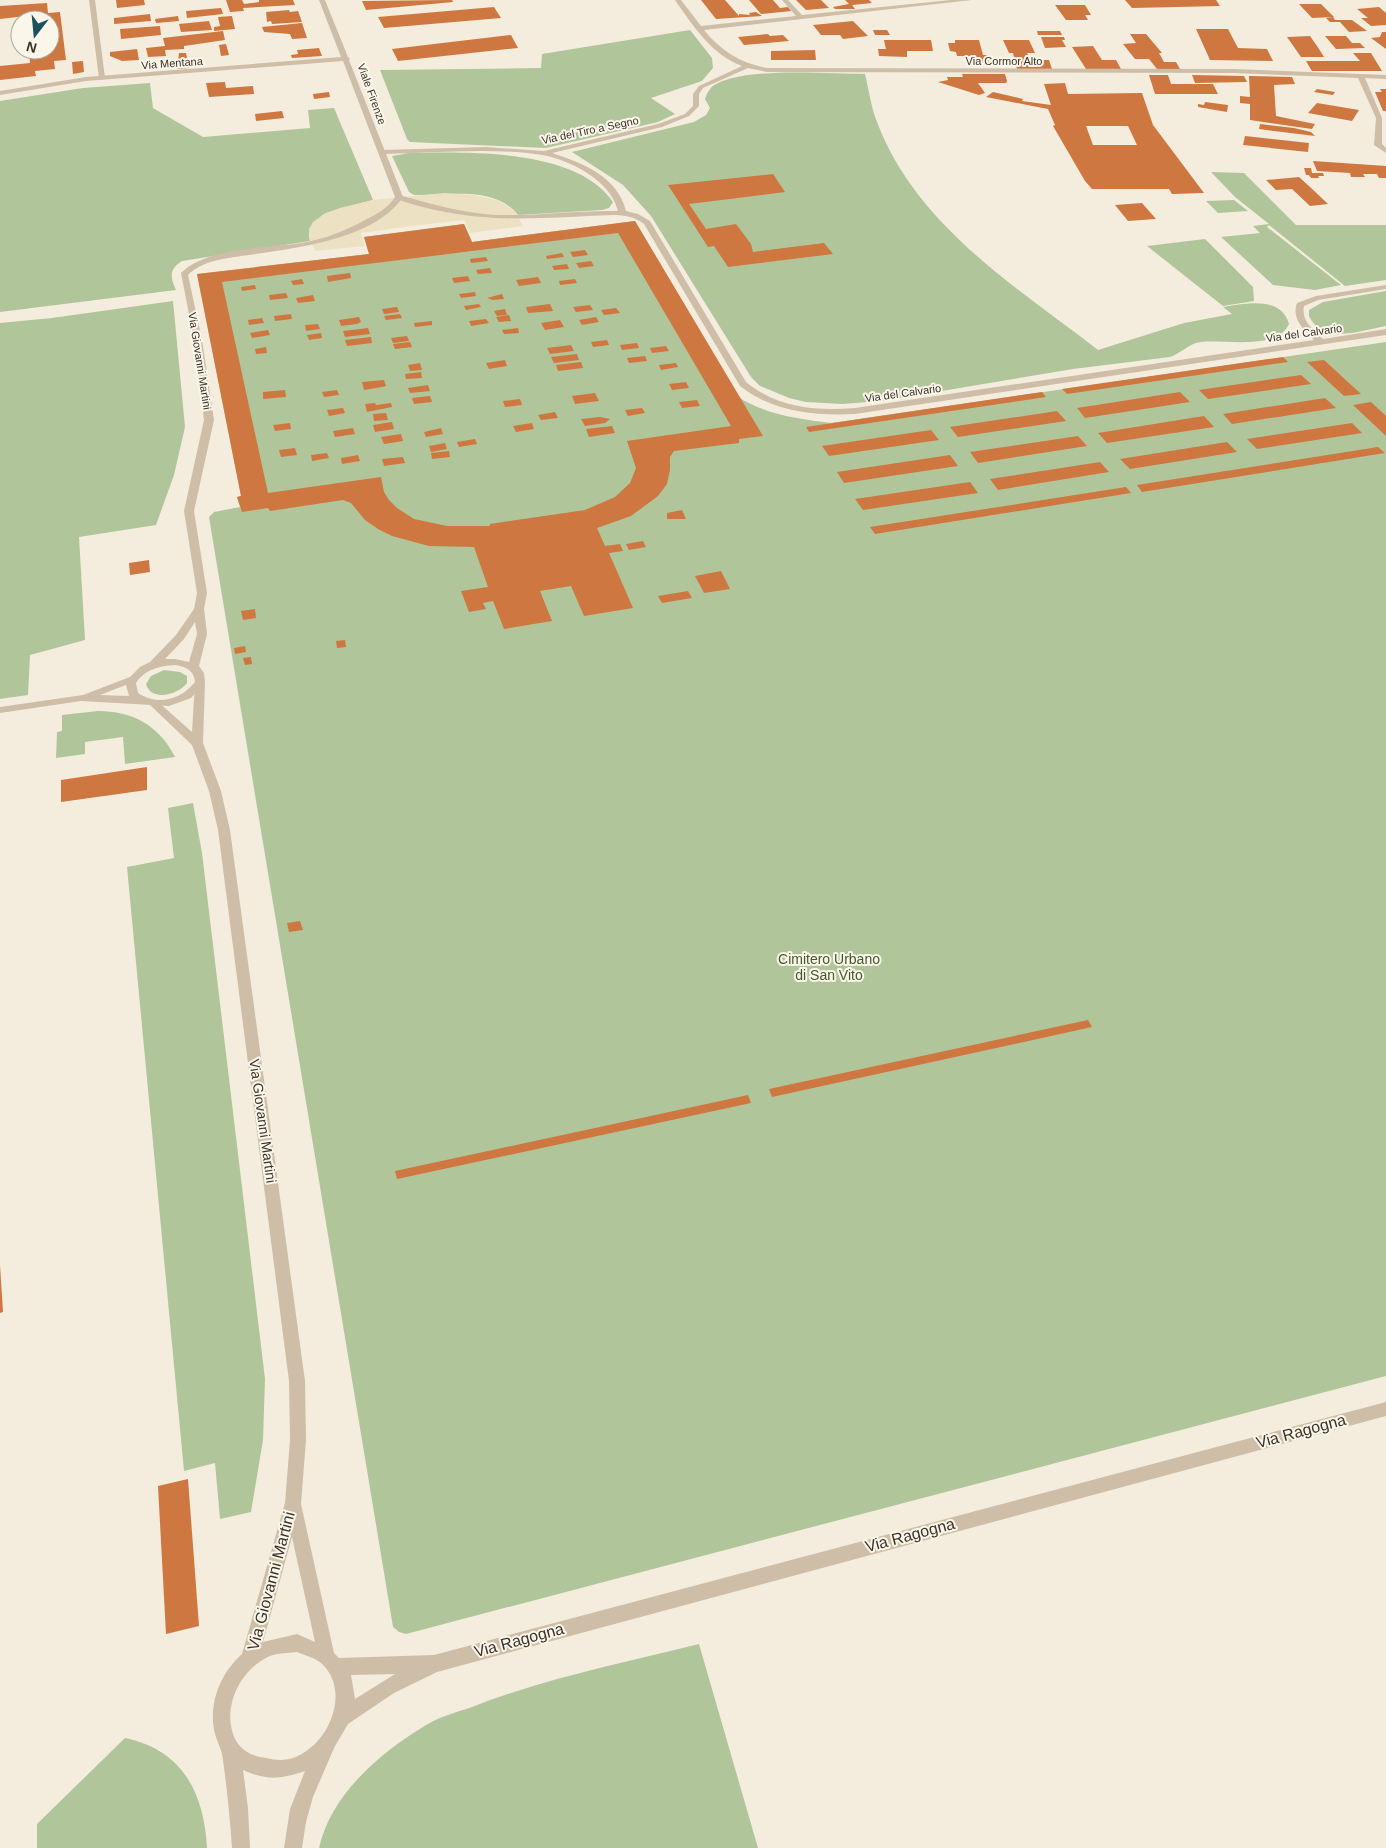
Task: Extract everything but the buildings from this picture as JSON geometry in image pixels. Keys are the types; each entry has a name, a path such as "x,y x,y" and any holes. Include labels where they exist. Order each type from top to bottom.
{"street":[{"path":"92,0 102,78"},
{"name":"Viale Firenze","path":"322,0 347,59 399,197"},
{"name":"Via Cormor Alto","path":"678,0 719,52 746,67 784,70 1234,71 1360,74 1386,77"},
{"path":"785,0 801,18"},
{"path":"881,0 890,9"},
{"path":"700,28 969,0"},
{"name":"Via Mentana","path":"0,93 102,78 347,59"},
{"name":"Via del Tiro a Segno","path":"382,152 486,149 544,153 652,128 680,118 696,106 696,94 701,87 746,67"},
{"path":"1360,74 1379,118 1378,145 1386,151"},
{"path":"544,153 569,162 600,179 612,189 620,202 623,214"},
{"name":"Via del Calvario","path":"399,197 445,210 490,218 520,219 623,214 639,217 647,223 743,384 758,396 800,409 839,412 855,411 1386,332"},
{"name":"Via Giovanni Martini","path":"193,667 202,634 199,609 202,593 189,511 209,420 198,340 184,275 190,267 205,261 312,244 366,223 391,207 399,197"},
{"path":"1321,342 1300,318 1298,310 1300,305 1307,301 1386,287"},
{"path":"154,665 180,637 199,609"},
{"path":"0,710 81,698 140,700 153,703 180,700 197,689 200,675 193,667 176,662 154,665 142,671 133,679 81,698"},
{"path":"133,679 131,691 140,700"},
{"name":"Via Giovanni Martini","path":"200,682 197,743 215,792 224,830 297,1381 298,1440 293,1503 250,1658"},
{"name":"Via Giovanni Martini","path":"153,703 197,743"},
{"name":"Via Ragogna","path":"342,1718 388,1688 434,1664 1386,1409"},
{"name":"Via Giovanni Martini","path":"293,1503 332,1660"},
{"path":"241,1848 239,1808 231,1750 223,1733 220,1717 222,1701 228,1685 238,1670 250,1658 265,1650 297,1644 313,1647 332,1660 344,1682 346,1700 342,1718 334,1736 304,1792 294,1824 292,1848"},
{"name":"Via Ragogna","path":"332,1660 434,1664"},
{"path":"231,1750 246,1762 263,1769 283,1769 303,1762 321,1751 334,1736"}],"green space":[{"path":"690,30 712,58 713,68 702,81 651,98 675,114 658,122 546,148 410,142 407,139 380,70 541,68 542,54"},
{"path":"768,73 865,74 877,122 894,159 916,192 942,223 1002,277 1098,350 1184,323 1232,314 1223,307 1241,304 1270,305 1285,315 1289,324 1283,332 1273,338 1262,341 1201,342 1193,344 1170,357 1073,369 882,401 842,404 806,402 789,398 760,386 751,377 651,216 623,185 572,152 694,122 706,115 710,108 705,99 710,88 730,79"},
{"path":"150,83 153,108 203,137 310,128 308,110 334,108 373,200 321,216 309,237 310,241 182,261 175,267 172,274 176,290 0,312 0,101 83,88"},
{"path":"409,153 489,154 519,157 548,163 574,171 596,184 613,202 609,208 602,210 518,215 496,199 483,196 469,194 414,195 409,192 392,156"},
{"path":"1211,172 1244,173 1296,225 1386,225 1386,280 1345,286 1269,225 1267,227 1341,285 1315,290 1273,285 1221,237 1260,233 1253,226 1269,224 1235,197"},
{"path":"1234,200 1248,211 1218,213 1206,201"},
{"name":"Cimitero Urbano di San Vito","path":"635,221 738,397 771,412 807,420 831,423 1386,342 1386,1376 406,1634 399,1632 393,1627 209,517 214,512 240,507 237,497 241,496 197,274 369,254 364,237 464,224 472,242"},
{"path":"1205,239 1253,287 1254,301 1223,306 1147,246"},
{"path":"1386,291 1386,326 1354,333 1333,333 1323,331 1315,325 1309,316 1309,310 1323,302"},
{"path":"173,301 185,427 174,475 156,525 79,537 85,640 30,655 28,695 0,699 0,323 52,318"},
{"path":"164,670 180,672 187,676 187,683 178,691 165,695 153,693 146,684 151,676"},
{"path":"98,711 122,714 143,722 161,736 175,757 125,764 123,737 85,742 85,754 56,758 57,732 62,731 62,715"},
{"path":"193,803 202,853 265,1379 263,1440 251,1512 220,1519 215,1463 184,1471 127,867 174,858 168,808"},
{"path":"699,1644 758,1848 319,1848 325,1828 334,1810 360,1777 392,1748 431,1722 528,1688"},
{"path":"125,1738 145,1744 161,1752 175,1763 186,1776 195,1792 201,1809 207,1848 37,1848 37,1824"}],"shaded area":[{"path":"445,193 473,195 497,200 514,210 523,226 470,233 464,220 411,226 361,233 365,246 315,251 309,237 309,229 313,222 326,213 340,208 373,200"}]}
